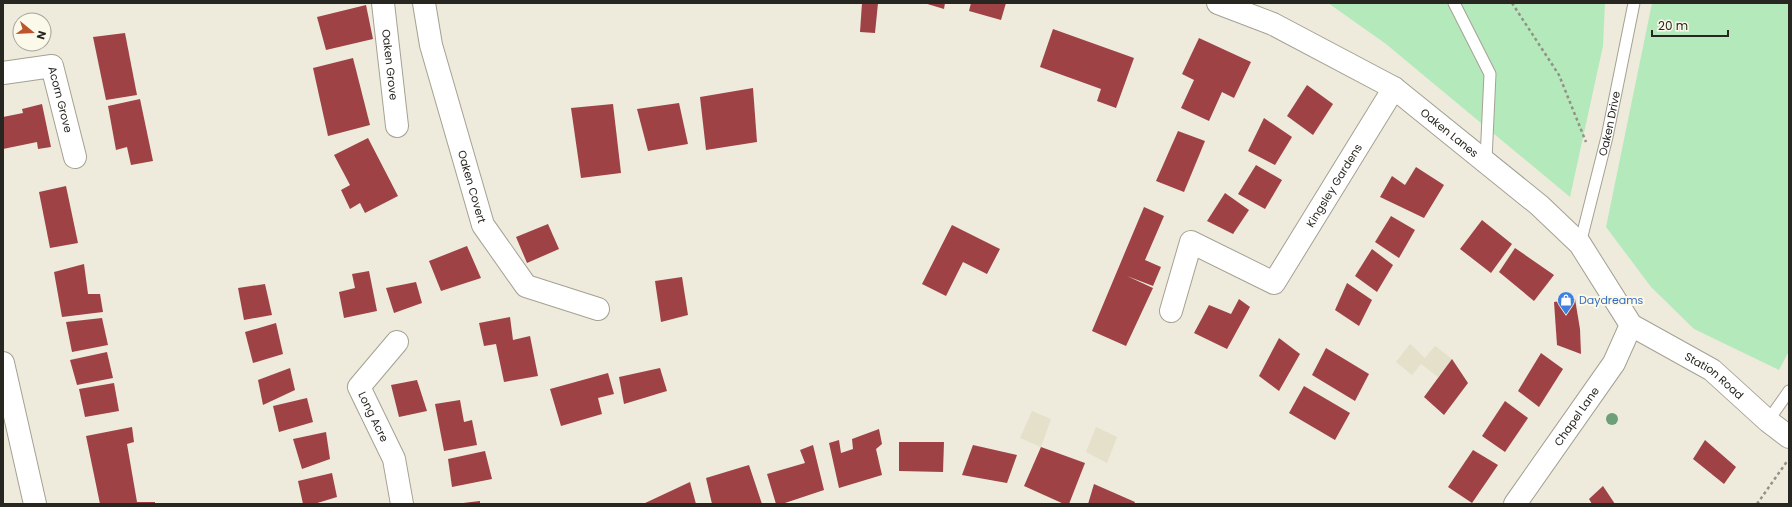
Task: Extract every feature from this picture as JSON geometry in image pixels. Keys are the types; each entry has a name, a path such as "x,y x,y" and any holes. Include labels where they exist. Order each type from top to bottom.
{"street":[{"name":"Oaken Grove","path":"383,3 397,126"},
{"name":"Oaken Covert","path":"424,3 431,45 483,225 526,286 598,309"},
{"name":"Oaken Lanes","path":"1218,3 1273,24 1394,88 1486,160 1539,205 1580,244 1631,324"},
{"name":"Acorn Grove","path":"3,73 52,66 74,158"},
{"name":"Kingsley Gardens","path":"1171,312 1191,242 1274,284 1394,88"},
{"name":"Station Road","path":"1631,324 1712,370 1768,421 1789,437"},
{"name":"Chapel Lane","path":"1516,504 1614,363 1631,324"},
{"name":"Long Acre","path":"398,342 359,387 394,459 402,504"},
{"path":"3,363 35,504"}],"lane":[{"path":"1454,3 1490,74 1486,160"},
{"name":"Oaken Drive","path":"1580,244 1607,137 1634,3"},
{"path":"1768,421 1789,391"}],"path":[{"path":"1512,3 1559,75 1598,170"},
{"path":"1757,504 1789,460"}],"shaded area":[{"path":"1410,344 1425,358 1435,346 1452,359 1438,377 1421,364 1412,375 1396,362"},
{"path":"1032,411 1051,419 1041,447 1020,438"},
{"path":"1096,427 1117,437 1107,463 1086,452"}],"green space":[{"path":"1328,3 1605,3 1603,46 1570,197 1386,44"},
{"path":"1652,3 1789,3 1789,351 1779,370 1694,329 1651,287 1606,227"}],"building":[{"path":"862,3 878,3 875,33 860,32"},
{"path":"924,3 945,3 944,9"},
{"path":"971,3 1006,3 1001,20 969,11"},
{"path":"366,5 373,39 326,50 317,17"},
{"path":"1053,29 1134,58 1116,108 1097,101 1101,89 1040,67"},
{"path":"125,33 137,95 106,100 93,37"},
{"path":"1199,38 1251,62 1234,98 1222,92 1209,121 1181,108 1194,80 1182,74"},
{"path":"353,58 370,125 328,136 313,68"},
{"path":"1307,85 1333,104 1313,135 1287,116"},
{"path":"753,88 757,142 706,150 700,97"},
{"path":"140,99 153,161 131,165 127,147 116,150 108,106"},
{"path":"679,103 688,144 648,151 637,109"},
{"path":"42,104 51,147 38,149 37,142 3,149 3,117 23,113 22,109"},
{"path":"613,104 621,173 581,178 571,108"},
{"path":"1264,118 1292,137 1275,165 1248,151"},
{"path":"1178,131 1205,141 1184,192 1156,181"},
{"path":"368,138 398,196 365,213 360,203 350,209 341,190 350,185 334,155"},
{"path":"1256,165 1282,180 1265,209 1238,194"},
{"path":"1416,167 1444,185 1424,218 1380,197 1392,176 1405,185"},
{"path":"66,186 78,243 50,248 39,192"},
{"path":"1225,193 1249,210 1233,234 1207,221"},
{"path":"1144,207 1164,216 1145,260 1161,267 1153,286 1127,276 1153,288 1126,346 1092,331"},
{"path":"1391,216 1415,230 1399,258 1375,242"},
{"path":"1482,220 1512,244 1491,273 1460,249"},
{"path":"548,224 559,249 527,263 516,237"},
{"path":"952,225 1000,249 987,274 963,262 946,296 922,284"},
{"path":"467,246 481,278 441,291 429,261"},
{"path":"1515,248 1554,275 1534,301 1499,272"},
{"path":"1372,249 1393,265 1377,292 1355,276"},
{"path":"84,264 88,294 100,294 103,312 62,317 54,272"},
{"path":"369,271 377,311 344,318 339,292 355,288 352,274"},
{"path":"682,277 688,315 661,322 655,281"},
{"path":"416,282 422,303 394,313 386,288"},
{"path":"1347,283 1372,300 1359,326 1335,310"},
{"path":"265,284 272,315 244,320 238,288"},
{"path":"1239,299 1250,307 1227,349 1194,333 1209,305 1231,314"},
{"name":"Daydreams","path":"1575,299 1580,329 1581,354 1557,345 1554,302"},
{"path":"510,317 513,340 530,336 538,376 504,382 496,344 484,346 479,323"},
{"path":"102,318 108,345 72,352 66,322"},
{"path":"276,323 283,354 253,363 245,332"},
{"path":"1279,338 1300,354 1279,391 1259,376"},
{"path":"1326,348 1369,374 1355,401 1312,375"},
{"path":"107,352 113,378 77,385 70,360"},
{"path":"1541,353 1563,369 1539,407 1518,391"},
{"path":"1452,359 1468,383 1444,415 1424,397"},
{"path":"290,368 295,390 263,405 258,380"},
{"path":"660,368 667,391 624,404 619,377"},
{"path":"608,373 614,394 598,398 602,414 561,426 550,389"},
{"path":"417,380 427,411 399,417 391,385"},
{"path":"114,383 119,411 85,417 79,389"},
{"path":"1304,386 1350,413 1335,440 1289,413"},
{"path":"307,398 313,422 279,432 273,406"},
{"path":"460,400 464,422 472,420 477,445 444,451 435,404"},
{"path":"1505,401 1528,418 1505,452 1482,436"},
{"path":"132,427 134,442 127,444 137,502 155,502 155,504 100,504 86,436"},
{"path":"879,429 882,444 876,449 882,475 839,488 829,443 839,440 841,453 853,449 852,439"},
{"path":"326,432 330,459 302,469 293,439"},
{"path":"1705,440 1736,467 1724,484 1693,459"},
{"path":"899,442 944,442 943,472 899,471"},
{"path":"813,445 824,490 782,504 776,504 767,474 805,463 800,450"},
{"path":"973,445 1017,455 1007,483 962,475"},
{"path":"1041,447 1085,463 1069,504 1064,504 1024,486"},
{"path":"1473,450 1498,465 1472,503 1448,487"},
{"path":"485,451 492,479 452,487 448,459"},
{"path":"749,465 762,504 712,504 706,478"},
{"path":"332,473 337,497 314,504 303,504 298,481"},
{"path":"690,482 696,504 643,504"},
{"path":"1094,484 1135,502 1134,504 1088,504"},
{"path":"1603,486 1615,504 1592,504 1589,499"},
{"path":"480,501 480,504 463,504 463,503"}],"place":[{"name":"Daydreams","path":"1566,315"}]}
